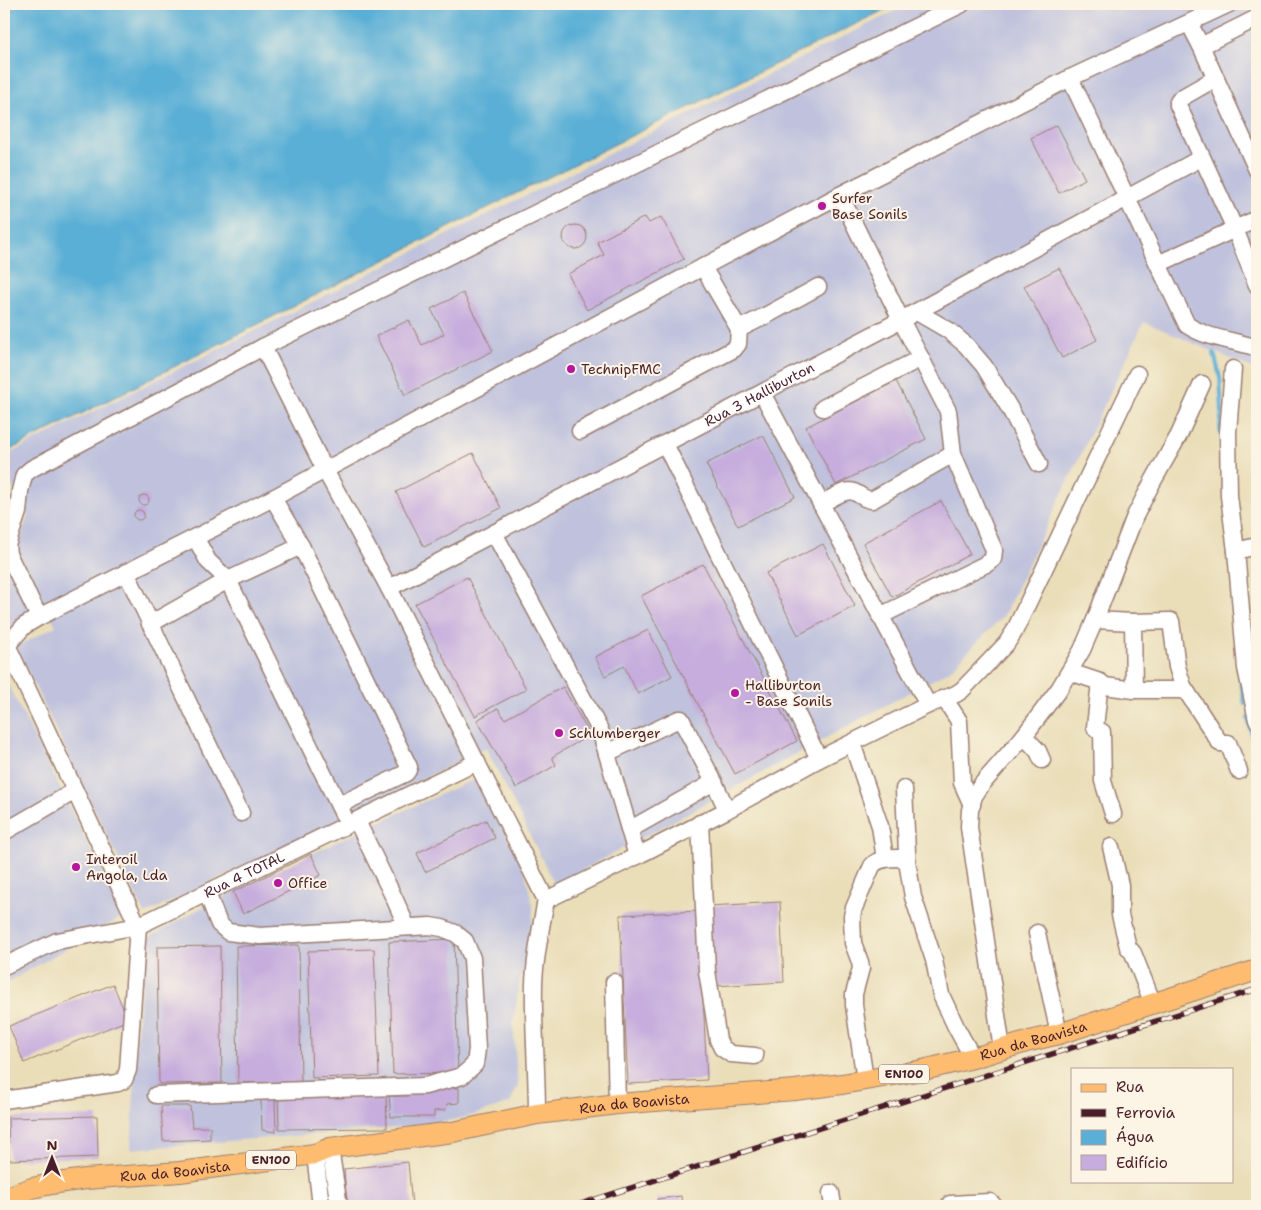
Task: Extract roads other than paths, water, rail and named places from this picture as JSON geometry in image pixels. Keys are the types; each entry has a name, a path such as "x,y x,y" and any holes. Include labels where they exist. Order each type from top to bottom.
{"main road":[{"name":"Rua da Boavista","path":"4,1198 32,1188 72,1181 180,1172 453,1132 537,1114 617,1104 795,1090 923,1070 1059,1034 1257,970"}],"street":[{"path":"39,617 8,554 7,545 18,512 24,475 31,469 264,346 962,4"},
{"path":"4,1100 118,1083 124,1080 128,1070 138,926 5,647 24,626 273,498 840,195 1070,78 1229,4"},
{"path":"1201,46 1257,19"},
{"path":"1189,23 1257,170"},
{"path":"1070,78 1187,325 1212,337 1257,348"},
{"path":"1216,78 1181,98 1178,105 1235,229 1257,285"},
{"name":"Rua 3 Halliburton","path":"389,588 917,312 1201,158"},
{"path":"840,195 948,412 953,454 994,550 994,559 988,563 880,616"},
{"path":"1158,264 1257,219"},
{"path":"580,431 734,349 738,344 738,329 703,267"},
{"path":"738,329 818,287"},
{"path":"917,312 948,330 966,345 984,366 1010,409 1039,464"},
{"path":"264,346 325,470 389,588 546,900 534,982 537,1114"},
{"path":"823,408 921,358"},
{"path":"1233,370 1228,432 1229,496 1236,551 1246,668 1257,720"},
{"path":"546,900 727,810 819,759 962,690 1006,644 1014,632 1136,374"},
{"path":"1002,1049 969,827 970,810 974,796 982,784 1024,736 1070,672 1095,620 1135,516 1179,435 1202,384"},
{"path":"762,393 928,705"},
{"path":"665,444 819,759"},
{"path":"821,504 848,491 853,491 867,500 872,500 953,454"},
{"path":"273,498 301,546 409,767 406,772 339,805"},
{"path":"494,533 600,730 637,856"},
{"path":"195,537 208,561 228,580 339,805 352,823 395,900 407,927"},
{"path":"150,624 228,580 301,546"},
{"path":"1236,551 1257,546"},
{"path":"126,572 241,813"},
{"path":"1095,620 1171,621 1177,667 1183,686 1220,743 1228,744 1239,771"},
{"path":"1133,622 1134,690"},
{"path":"1070,672 1100,682 1105,686 1134,690 1186,690"},
{"path":"1100,682 1095,727 1102,732 1104,780 1113,814"},
{"path":"944,698 959,721 962,783 972,805"},
{"path":"607,753 681,719 727,810"},
{"path":"1024,736 1038,751 1042,760"},
{"path":"852,743 880,826 885,859"},
{"name":"Rua 4 TOTAL","path":"4,966 57,941 138,926 477,762"},
{"path":"629,830 714,782"},
{"path":"904,789 906,861 913,897 934,960 941,995 973,1058"},
{"path":"4,832 75,791"},
{"path":"700,823 707,971 718,1040 722,1048 731,1054 755,1056"},
{"path":"1111,847 1120,885 1120,915 1128,947 1133,953 1153,1004"},
{"path":"865,1080 854,1005 854,994 861,968 853,943 852,916 874,862 903,858 906,861"},
{"path":"156,1095 425,1086 462,1076 475,1064 477,1049 472,958 465,941 455,933 430,926 260,936 228,932 219,924 207,893"},
{"path":"1037,933 1059,1034"},
{"path":"614,982 617,1104"},
{"path":"321,1206 323,1151"},
{"path":"323,1151 339,1206"},
{"path":"950,1204 990,1202 994,1206"}],"water":[{"path":"4,4 896,4 509,197 4,453"}],"waterway":[{"path":"1214,353 1220,377 1221,433"},
{"path":"1238,666 1245,704"},
{"path":"1248,718 1257,757"}],"railway":[{"path":"574,1206 1257,989"}],"place":[{"name":"Surfer Base Sonils","path":"822,206"},
{"name":"TechnipFMC","path":"571,369"},
{"name":"Halliburton - Base Sonils","path":"735,693"},
{"name":"Schlumberger","path":"559,733"},
{"name":"Interoil Angola, Lda","path":"76,867"},
{"name":"Office","path":"278,883"}]}
